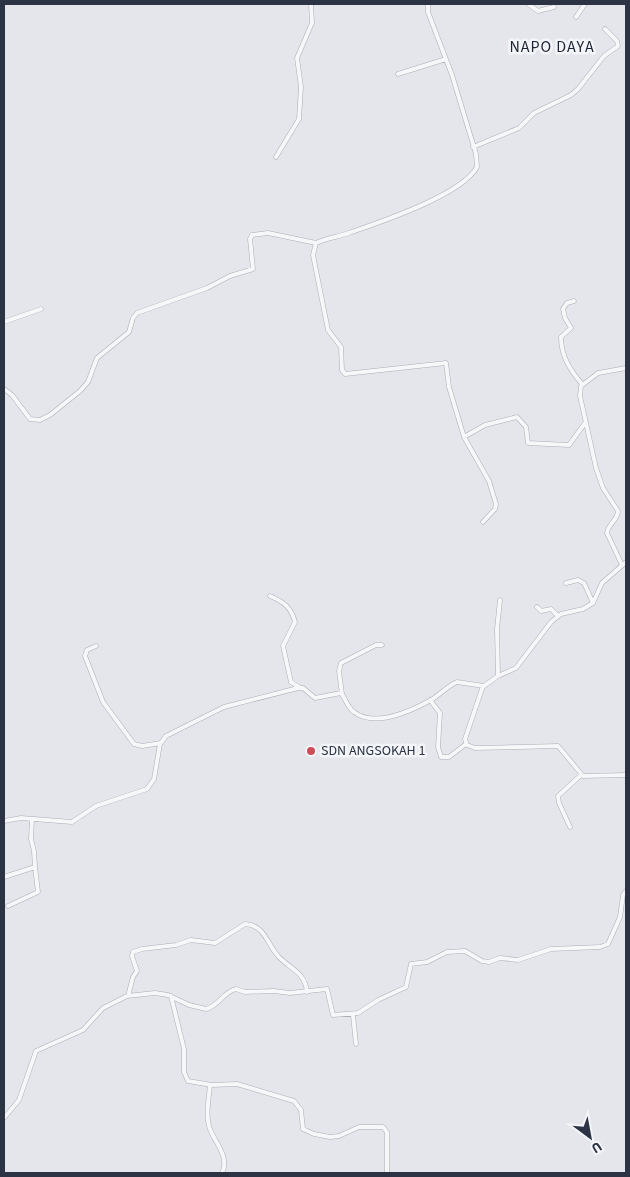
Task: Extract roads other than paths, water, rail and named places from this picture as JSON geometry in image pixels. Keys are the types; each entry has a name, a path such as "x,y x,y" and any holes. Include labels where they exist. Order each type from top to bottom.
{"street":[{"path":"276,157 298,119 301,88 297,58 312,23 310,4"},
{"path":"4,389 30,419 40,420 68,402 86,384 97,358 129,332 133,318 137,313 207,288 230,276 253,269 250,238 252,235 268,233 316,243 417,207 464,182 477,167 473,147 446,59 428,12 428,4"},
{"path":"528,4 539,11 554,7"},
{"path":"576,17 585,4"},
{"path":"473,147 519,128 534,113 564,100 578,89 604,56 618,46 617,41 605,29"},
{"path":"398,74 446,59"},
{"path":"316,243 312,255 328,330 341,347 343,372 347,374 446,363 449,387 464,437 489,481 496,506 483,522"},
{"path":"574,301 567,303 563,309 570,328 561,337 562,350 572,371 582,384 580,400 603,488 618,511 616,520 610,526 607,533 622,565"},
{"path":"4,322 42,309"},
{"path":"582,384 598,374 626,368"},
{"path":"464,437 485,425 518,417 526,427 528,443 569,445 574,441 585,423"},
{"path":"430,700 440,713 438,747 441,757 449,757 466,744 467,731 482,686 518,666 534,643 558,616 583,609 593,603 600,586 626,562"},
{"path":"566,583 578,580 583,582 593,603"},
{"path":"270,596 286,604 294,616 295,622 283,646 291,682 315,698 342,694"},
{"path":"498,676 497,629 500,600"},
{"path":"537,607 541,612 551,609 558,616"},
{"path":"382,645 376,645 341,663 339,671 342,694 352,710 365,718 392,716 430,700 457,682 467,682 482,686"},
{"path":"96,646 87,650 85,656 106,706 134,744 142,746 161,743 176,730 224,707 299,688"},
{"path":"4,821 18,818 72,822 101,804 145,791 154,779 161,743"},
{"path":"466,744 475,748 558,746 581,774 587,777 626,775"},
{"path":"570,827 558,796 581,774"},
{"path":"8,906 38,892 34,867 34,850 31,839 32,819"},
{"path":"4,878 34,867"},
{"path":"4,1118 19,1100 36,1051 83,1030 103,1008 128,996 155,994 171,996 188,1005 206,1009 218,1004 227,993 236,989 245,992 307,992 328,989 333,1015 353,1014 406,986 411,964 427,962 446,952 465,951 482,961 489,962 500,958 518,960 551,948 605,945 610,942 620,917 622,895 626,891"},
{"path":"128,996 133,977 137,971 132,956 133,952 142,949 176,945 191,940 215,943 245,924 252,925 265,934 279,958 300,974 306,985 307,992"},
{"path":"171,996 185,1054 186,1079 210,1085 237,1084 294,1101 300,1110 303,1129 314,1134 339,1136 359,1127 383,1127 388,1138 387,1173"},
{"path":"353,1014 356,1044"},
{"path":"210,1085 208,1121 210,1129 222,1150 224,1170 222,1173"}],"place":[{"name":"SDN ANGSOKAH 1","path":"311,751"}],"district":[{"name":"NAPO DAYA","path":"552,47"}]}
